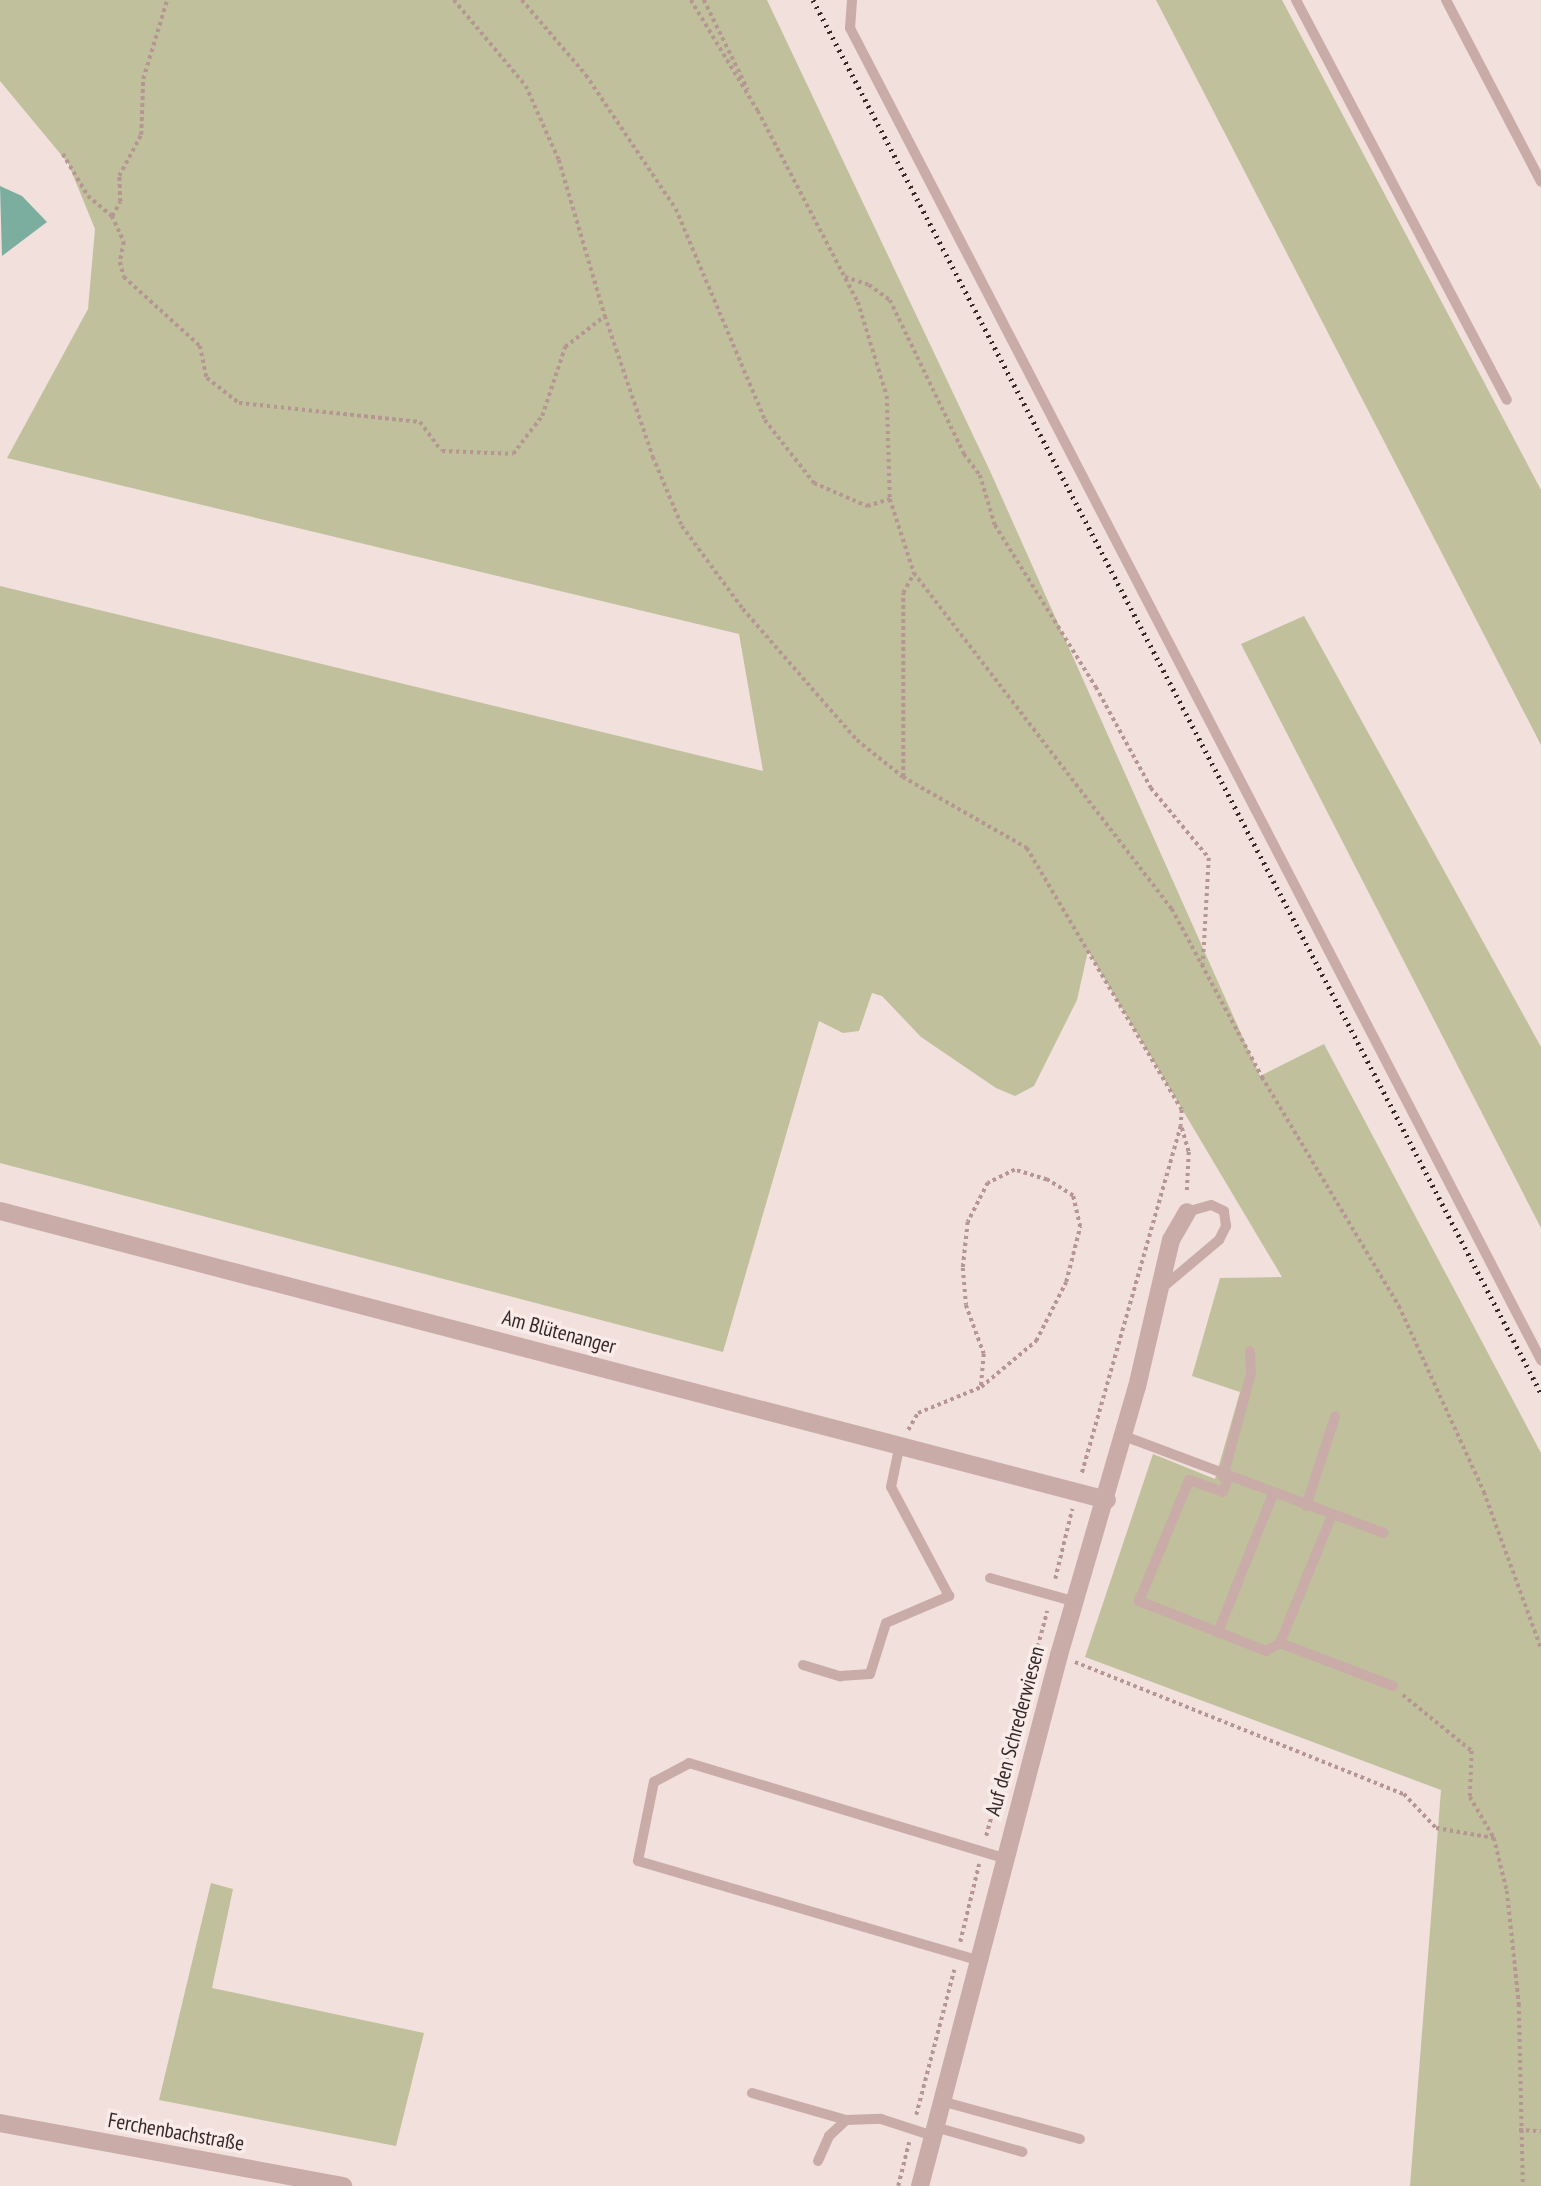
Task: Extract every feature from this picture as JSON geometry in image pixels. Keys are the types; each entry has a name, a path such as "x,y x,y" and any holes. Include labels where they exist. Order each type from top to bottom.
{"street":[{"name":"Am Blütenanger","path":"0,1211 1107,1500"},
{"name":"Auf den Schrederwiesen","path":"920,2186 1059,1655 1124,1436 1171,1240 1187,1212"},
{"name":"Ferchenbachstraße","path":"0,2123 344,2186"}],"lane":[{"path":"852,0 850,28 1541,1360"},
{"path":"1296,0 1507,400"},
{"path":"1446,0 1541,183"},
{"path":"1160,1290 1219,1240 1226,1226 1224,1211 1211,1205 1187,1212"},
{"path":"1250,1351 1251,1373 1223,1492 1189,1480 1139,1601 1266,1651 1280,1643 1332,1515"},
{"path":"1306,1506 1335,1417"},
{"path":"1124,1436 1226,1478 1382,1533"},
{"path":"803,1665 840,1676 870,1674 886,1623 949,1595 891,1487 900,1444"},
{"path":"1218,1632 1273,1494"},
{"path":"990,1578 1076,1602"},
{"path":"1280,1643 1393,1686"},
{"path":"977,1960 638,1861 654,1782 689,1763 1004,1858"},
{"path":"752,2093 846,2120 881,2119 1023,2152"},
{"path":"941,2101 1080,2139"},
{"path":"818,2161 829,2136 846,2120"}],"path":[{"path":"112,216 120,202 119,176 141,135 144,79 167,0"},
{"path":"454,0 526,86 559,160 604,316 653,457 682,526 773,646 857,740 903,776 1027,848 1182,1110 1181,1126 1077,1490"},
{"path":"522,0 586,75 676,209 765,420 814,483 867,506 890,499"},
{"path":"691,0 758,111"},
{"path":"704,0 758,111 858,302 887,396 890,499 914,573 1172,909 1262,1077 1399,1306 1484,1492 1541,1648"},
{"path":"63,154 88,196 112,216 124,242 120,262 124,277 200,346 207,378 239,403 420,422 442,451 513,454 542,416 565,347 604,316"},
{"path":"845,277 869,285 890,300 964,454 980,475 995,525 1096,687 1151,788 1209,858 1203,967"},
{"path":"903,776 903,593 914,573"},
{"path":"1181,1126 1189,1152 1187,1212"},
{"path":"900,1444 918,1413 981,1387 1036,1341 1066,1282 1080,1227 1073,1196 1047,1180 1015,1170 988,1183 968,1222 962,1268 966,1305 984,1354 981,1387"},
{"path":"1059,1655 1404,1794 1436,1828 1494,1838"},
{"path":"1393,1686 1472,1751 1470,1797 1494,1838 1507,1891 1519,2004 1519,2130 1523,2186"},
{"path":"1519,2130 1541,2131"}],"shaded area":[{"path":"0,0 767,0 990,471 1260,1076 1324,1044 1541,1453 1541,2186 1410,2186 1441,1790 1085,1657 1153,1454 1215,1479 1240,1392 1192,1376 1220,1278 1282,1277 1088,951 1077,1000 1034,1086 1015,1096 996,1088 921,1037 882,996 872,993 859,1031 843,1033 819,1021 723,1352 0,1163 0,586 763,771 739,634 7,458 88,309 95,229 68,163 0,81"},
{"path":"1156,0 1282,0 1541,490 1541,745"},
{"path":"0,186 22,196 47,222 2,256"},
{"path":"1304,616 1541,1047 1541,1228 1241,644"},
{"path":"211,1883 233,1889 212,1988 424,2033 396,2146 159,2100"}],"railway":[{"path":"813,0 1541,1393"}]}
